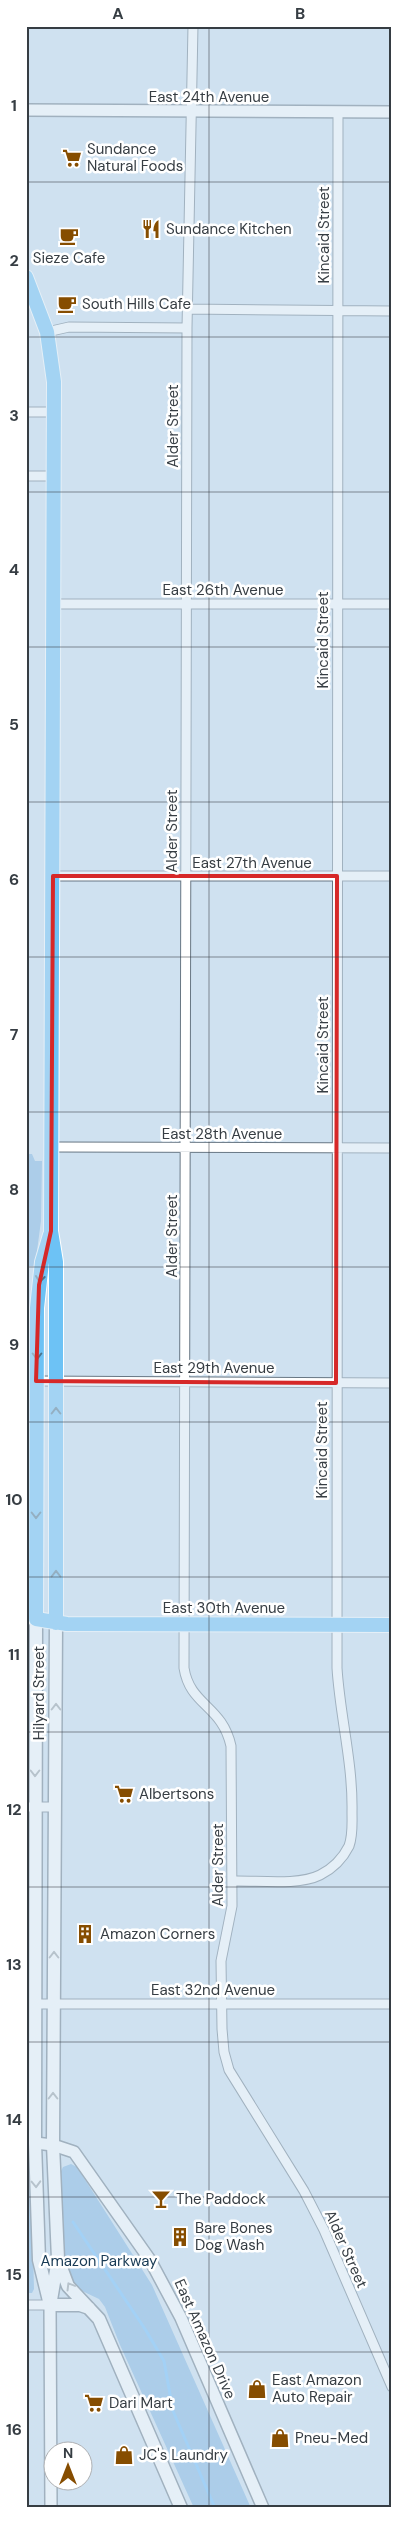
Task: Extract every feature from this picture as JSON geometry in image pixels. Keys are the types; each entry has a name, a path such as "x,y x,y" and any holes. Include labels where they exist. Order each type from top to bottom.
{"main road":[{"name":"Hilyard Street","path":"26,277 47,332 54,382 51,1232 56,1262 53,2145 58,2259 50,2305"},
{"name":"Hilyard Street","path":"50,2305 39,2260 30,2143 35,2004 31,1807 31,1618 38,1293 42,1262 51,1232"},
{"path":"31,1618 56,1622"},
{"name":"East 30th Avenue","path":"56,1622 184,1625 392,1625"},
{"path":"58,2259 68,2286 99,2319 181,2508"},
{"path":"50,2305 80,2305 90,2308"}],"street":[{"name":"Alder Street","path":"193,26 187,309 184,1625 186,1680 200,1700 221,1719 228,1731 231,1746 232,1881 230,1926 223,1946 221,1961 224,2052 229,2070 304,2191 324,2230 392,2387"},
{"name":"East 24th Avenue","path":"26,110 392,112"},
{"name":"Kincaid Street","path":"232,1881 304,1880 319,1876 342,1858 349,1845 352,1831 352,1791 348,1746 338,1695 336,1624 338,112"},
{"path":"187,309 392,311"},
{"path":"47,332 69,327 187,328"},
{"path":"26,412 54,412"},
{"path":"26,476 53,476"},
{"name":"East 26th Avenue","path":"53,604 392,604"},
{"name":"East 27th Avenue","path":"53,876 392,876"},
{"name":"East 28th Avenue","path":"52,1147 392,1148"},
{"name":"East 29th Avenue","path":"36,1381 392,1383"},
{"path":"31,1807 55,1807"},
{"name":"East 32nd Avenue","path":"35,2004 392,2004"},
{"name":"East Amazon Drive","path":"30,2143 67,2148 82,2160 150,2260 181,2318 263,2508"},
{"path":"26,2305 50,2305"},
{"name":"Hilyard Street","path":"50,2305 51,2508"}],"highlighted area":[{"path":"53,876 337,876 336,1383 36,1381 39,1285 51,1231"}],"green space":[{"path":"26,1154 32,1154 35,1161 42,1161 41,1221 35,1266 26,1266"},
{"path":"26,1640 31,1645 26,1703"},
{"path":"26,1703 30,1795 26,1795"},
{"path":"26,1822 29,1822 31,1825 29,2129 26,2132"},
{"path":"27,2158 31,2168 34,2289 32,2293 26,2293"},
{"name":"Amazon Parkway","path":"71,2164 77,2167 152,2285 251,2508 194,2508 120,2345 105,2307 99,2299 80,2290 71,2280 65,2261 61,2171 63,2167"}],"waterway":[{"path":"73,2222 145,2329 164,2361 173,2411 215,2508"}],"place":[{"name":"Sundance Natural Foods","path":"72,158"},
{"name":"Sundance Kitchen","path":"151,229"},
{"name":"Sieze Cafe","path":"69,236"},
{"name":"South Hills Cafe","path":"67,304"},
{"name":"Albertsons","path":"124,1794"},
{"name":"Amazon Corners","path":"85,1934"},
{"name":"The Paddock","path":"161,2199"},
{"name":"Bare Bones Dog Wash","path":"180,2237"},
{"name":"East Amazon Auto Repair","path":"257,2389"},
{"name":"Dari Mart","path":"94,2403"},
{"name":"Pneu-Med","path":"280,2438"},
{"name":"JC's Laundry","path":"124,2455"}]}
